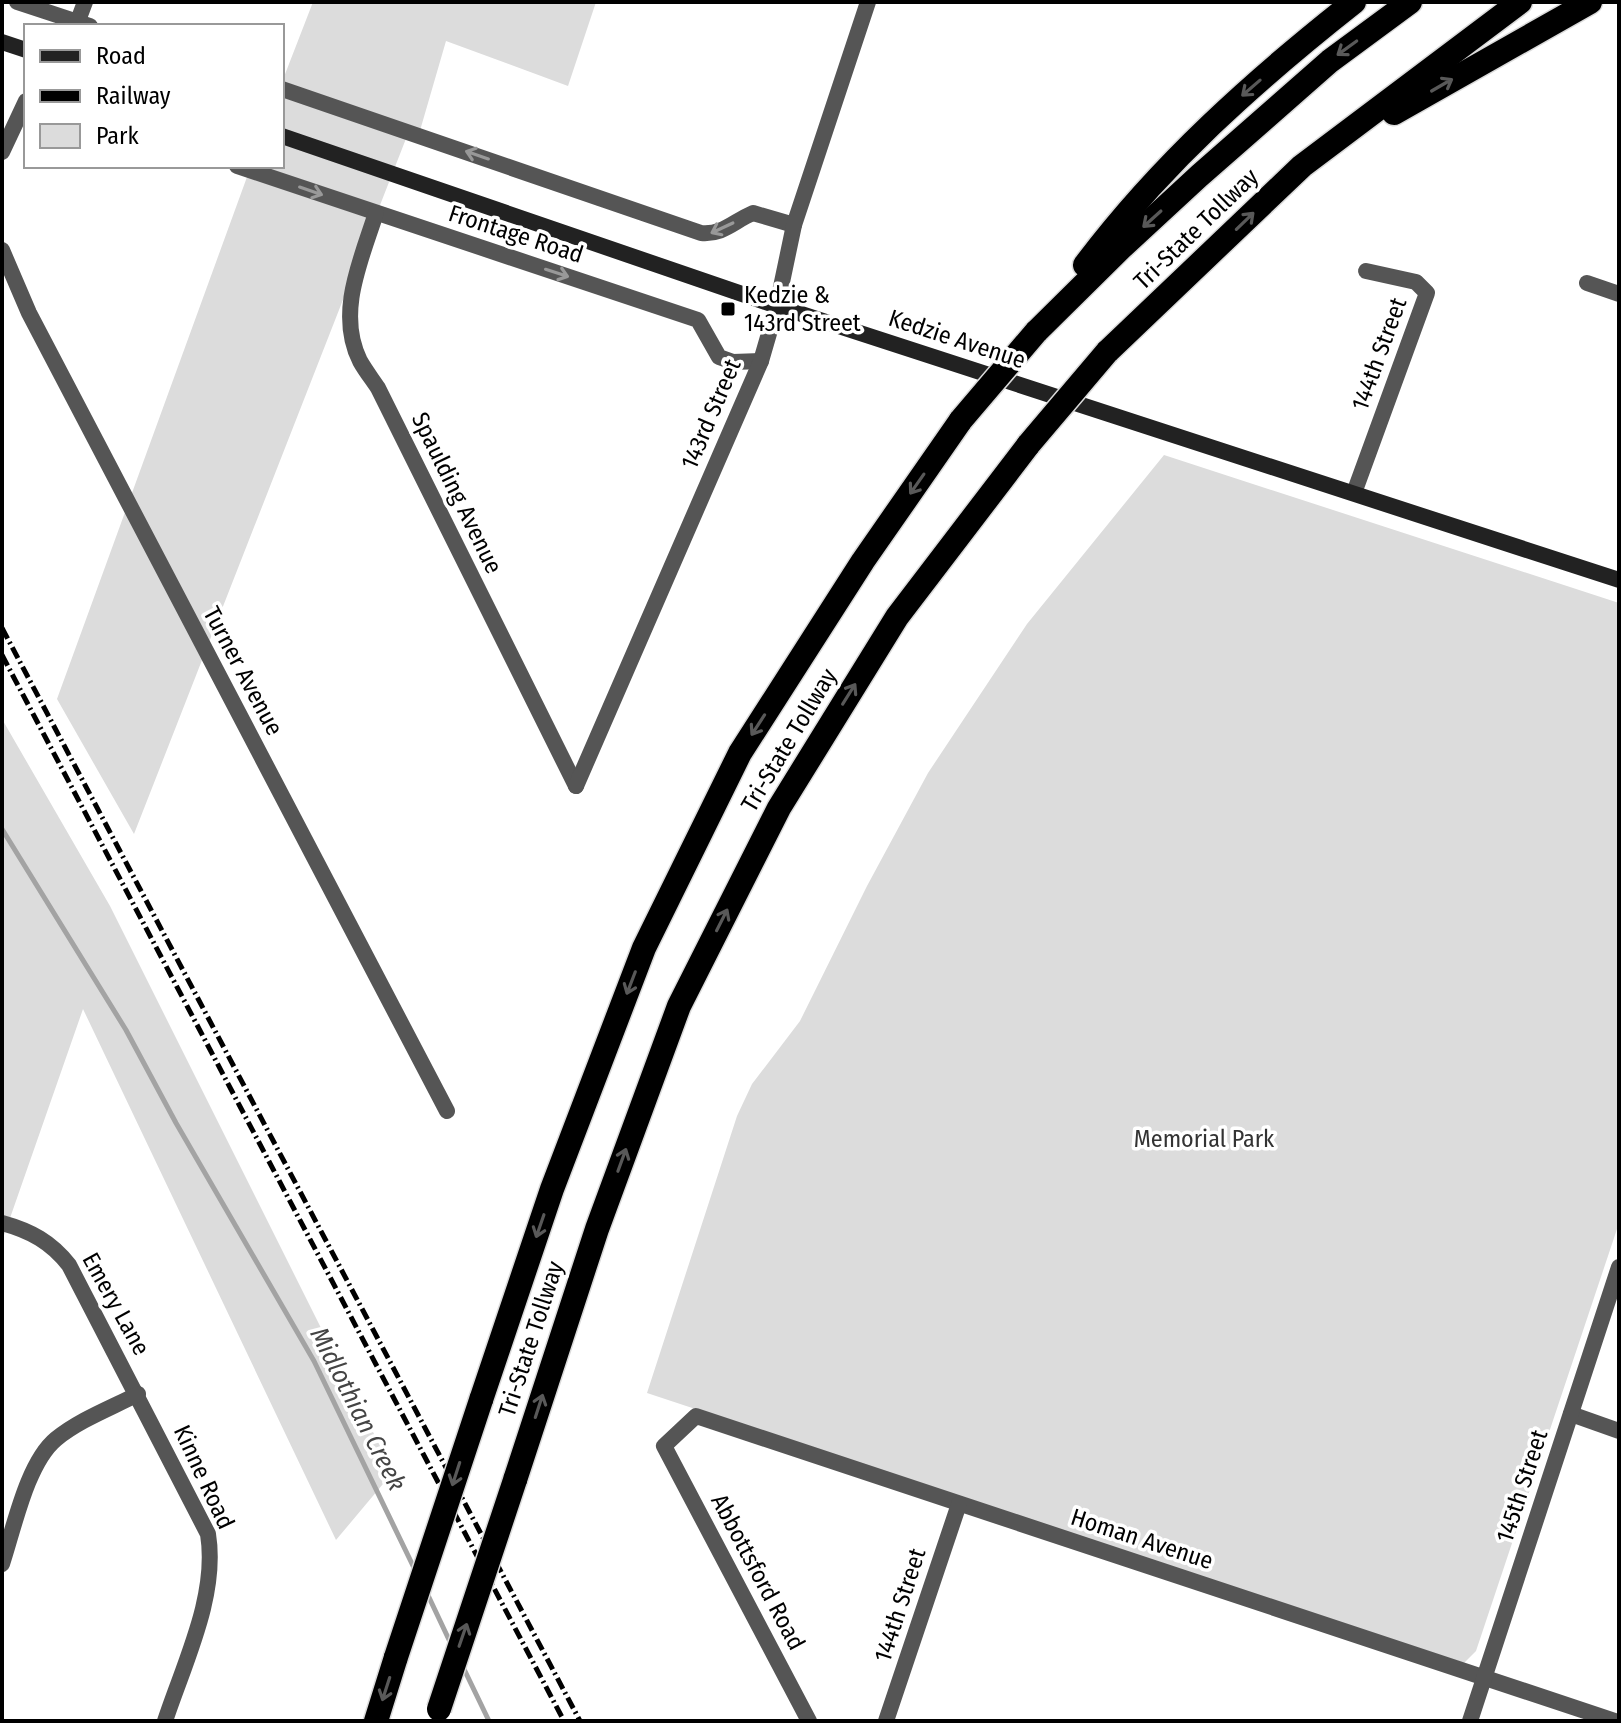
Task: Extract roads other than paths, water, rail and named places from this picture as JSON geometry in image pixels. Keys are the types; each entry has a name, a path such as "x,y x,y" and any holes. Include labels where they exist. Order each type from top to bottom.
{"highway":[{"path":"1036,332 1098,248 1166,168 1240,98 1354,2"},
{"name":"Tri-State Tollway","path":"376,1721 552,1189 644,948 740,753 863,561 961,420 1036,332 1222,155 1330,61 1410,2"},
{"name":"Tri-State Tollway","path":"436,1715 597,1229 679,1006 779,808 889,630 1029,444 1107,352 1302,166 1520,2"},
{"path":"1302,166 1590,2"}],"main road":[{"path":"2,42 24,49"},
{"name":"Kedzie Avenue","path":"284,137 777,306 1619,580"}],"street":[{"path":"17,2 78,24"},
{"path":"81,24 85,2"},
{"name":"143rd Street","path":"576,786 761,361 777,306 794,225 868,2"},
{"path":"284,90 409,130 701,233 725,230 740,218 753,213 794,225"},
{"path":"2,152 24,105"},
{"name":"Frontage Road","path":"243,168 698,320 719,357 733,362 761,361"},
{"name":"Spaulding Avenue","path":"376,213 350,306 351,329 359,360 378,388 576,786"},
{"name":"Turner Avenue","path":"2,250 36,327 447,1111"},
{"name":"144th Street","path":"1354,493 1427,293 1416,282 1366,271"},
{"path":"1587,283 1619,294"},
{"name":"Emery Lane","path":"2,1223 27,1230 58,1250 138,1394"},
{"name":"145th Street","path":"1470,1721 1619,1267"},
{"path":"2,1564 30,1481 46,1449 64,1434 138,1394"},
{"name":"Kinne Road","path":"138,1394 203,1520 211,1555 208,1592 165,1721"},
{"path":"1571,1414 1619,1431"},
{"name":"Homan Avenue","path":"664,1446 696,1416 1615,1721"},
{"name":"Abbottsford Road","path":"664,1446 809,1721"},
{"name":"144th Street","path":"886,1721 959,1504"}],"waterway":[{"name":"Midlothian Creek","path":"2,829 126,1030 176,1123 314,1361 416,1572"},
{"name":"Midlothian Creek","path":"426,1591 451,1644"},
{"name":"Midlothian Creek","path":"463,1667 489,1721"}],"railway":[{"path":"2,628 580,1721"},
{"path":"2,655 564,1721"}],"place":[{"name":"Kedzie & 143rd Street","path":"728,309"}],"park label":[{"name":"Memorial Park","path":"1204,1139"}]}
